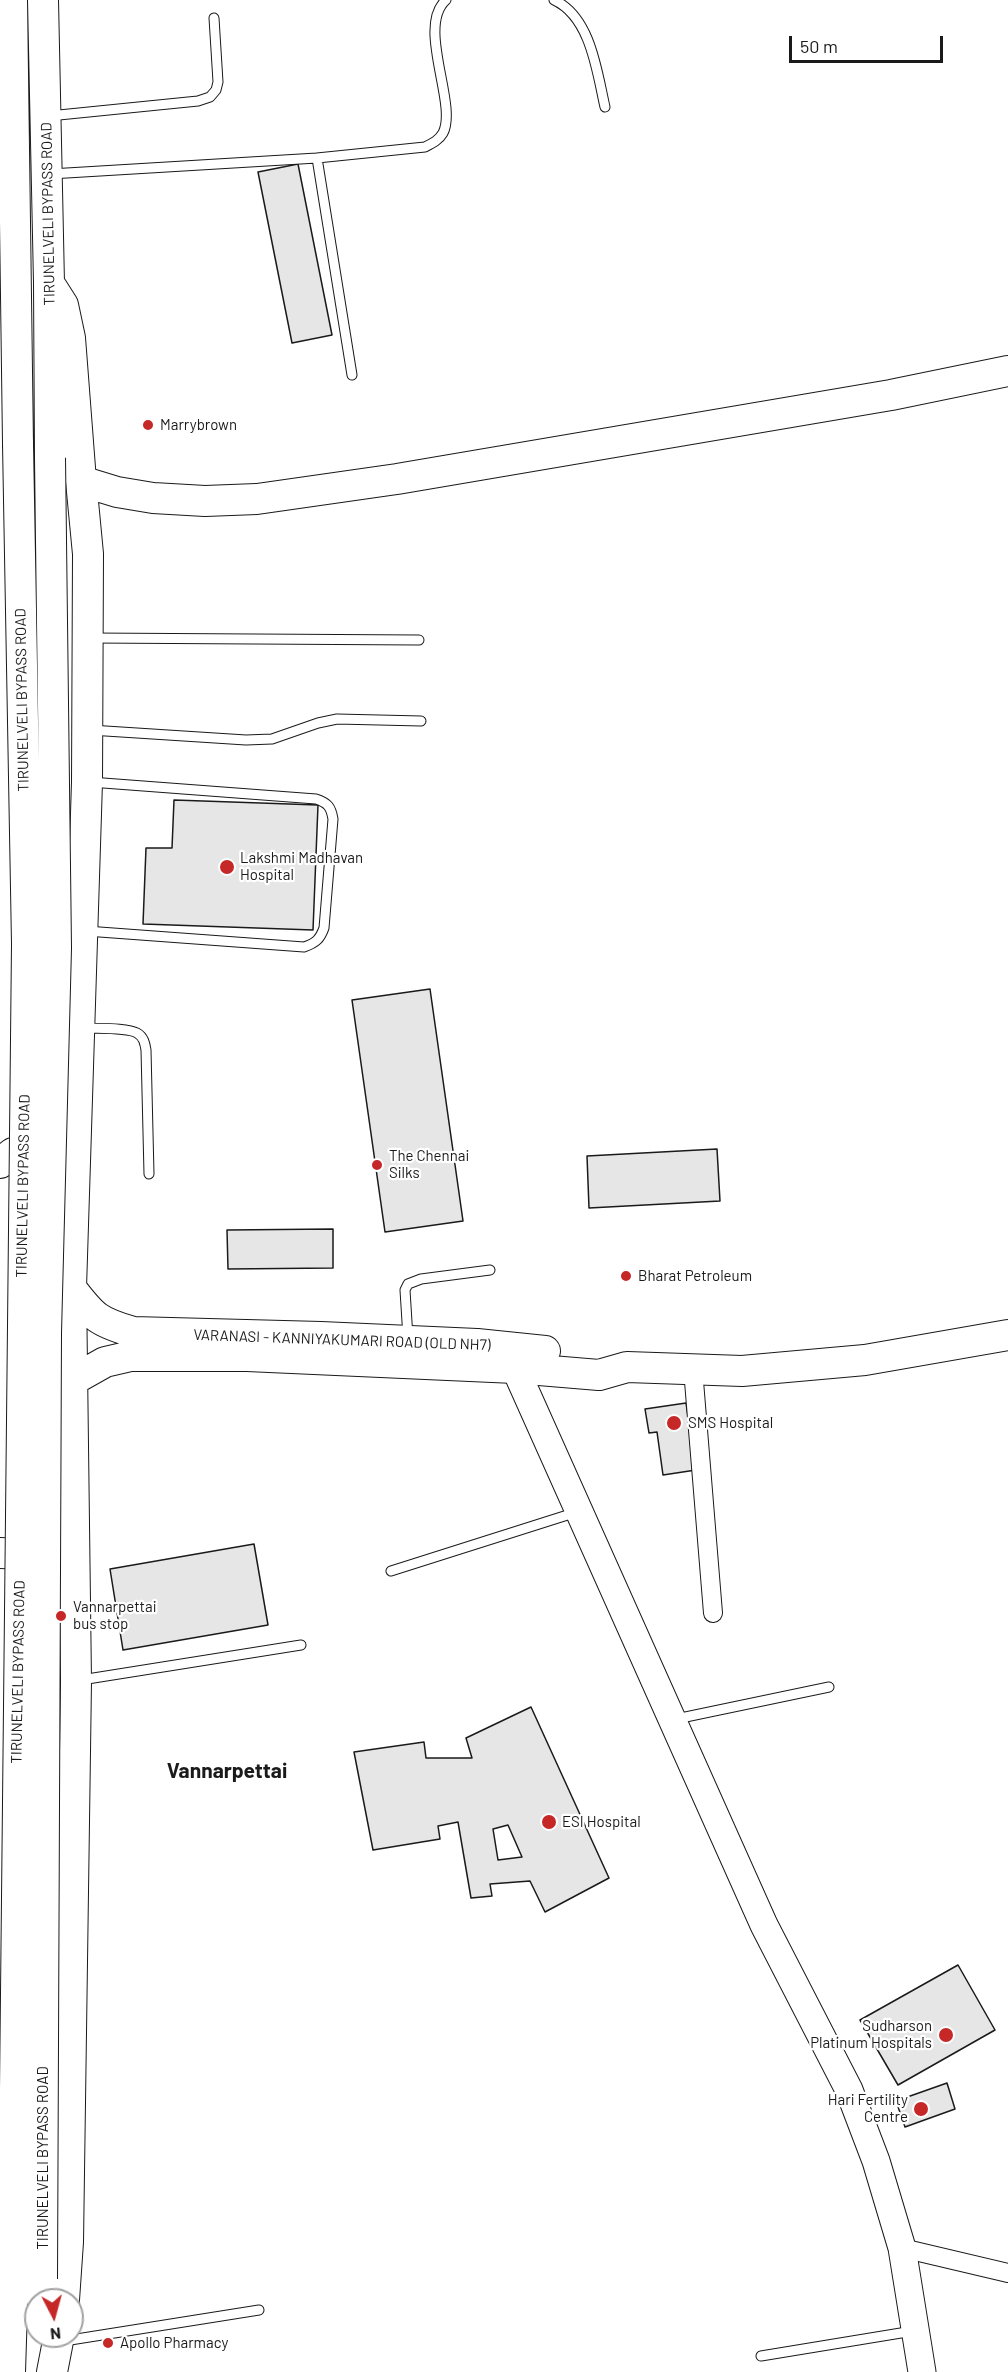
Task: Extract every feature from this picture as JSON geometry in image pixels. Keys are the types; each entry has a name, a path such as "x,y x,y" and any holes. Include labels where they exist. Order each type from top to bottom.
{"main road":[{"name":"TIRUNELVELI BYPASS ROAD","path":"10,2372 13,2278 27,944 12,0"},
{"name":"TIRUNELVELI BYPASS ROAD","path":"42,2288 46,1333 56,948 44,0"},
{"path":"49,283 63,305 70,338 88,554 84,931 71,1288 76,1681 68,2230 65,2288"},
{"path":"0,405 6,343 16,284"},
{"path":"81,481 117,492 153,498 205,501 257,499 397,479 891,395 1008,371"},
{"path":"0,1163 13,1154 57,1154 75,1187"},
{"name":"VARANASI - KANNIYAKUMARI ROAD (OLD NH7)","path":"71,1288 90,1314 109,1325 133,1332 477,1344 601,1356 627,1367"},
{"name":"VARANASI - KANNIYAKUMARI ROAD (OLD NH7)","path":"73,1380 105,1362 131,1356 247,1356 515,1368 599,1375 627,1367 742,1371 865,1360 1008,1335"},
{"path":"0,1553 59,1554 69,1546 75,1528"},
{"path":"40,2372 49,2348"},
{"path":"52,2372 53,2348"}],"street":[{"path":"515,1368 764,1925 849,2090 876,2161 902,2248 922,2372"},
{"path":"693,1369 713,1613"},
{"path":"902,2248 1008,2273"}],"lane":[{"path":"48,174 318,158 425,147 439,140 445,130 446,112 435,38 437,18 441,5 446,0"},
{"path":"554,0 562,4 578,22 591,48 605,107"},
{"path":"46,116 178,104 210,97 216,90 218,82 214,18"},
{"path":"318,158 352,375"},
{"path":"88,638 419,640"},
{"path":"87,730 246,740 272,739 318,723 338,719 421,721"},
{"path":"84,931 304,947 315,944 322,936 324,928 333,819 331,808 326,802 316,799 87,782"},
{"path":"79,1028 130,1031 139,1034 144,1040 149,1173"},
{"path":"408,1341 405,1290 408,1284 421,1279 490,1270"},
{"path":"391,1570 580,1511"},
{"path":"76,1681 301,1645"},
{"path":"671,1720 829,1687"},
{"path":"84,2334 259,2310"},
{"path":"761,2356 916,2331"}],"building":[{"path":"298,164 332,335 292,343 258,172"},
{"path":"174,800 318,805 313,930 143,924 146,848 172,848"},
{"path":"430,989 463,1221 385,1232 352,1000"},
{"path":"717,1149 720,1201 589,1208 587,1156"},
{"path":"333,1229 333,1268 228,1269 227,1230"},
{"path":"686,1403 696,1470 663,1475 657,1432 649,1433 645,1409"},
{"path":"254,1544 268,1625 123,1650 110,1569"},
{"path":"531,1707 609,1878 545,1912 530,1881 490,1884 492,1896 471,1898 458,1822 438,1826 440,1839 373,1850 354,1752 424,1742 426,1758 472,1758 466,1738","holes":["508,1825 522,1857 498,1860 493,1829"]},
{"path":"958,1965 995,2030 898,2085 860,2020"},
{"path":"947,2083 955,2109 905,2127 896,2101"}],"place":[{"name":"Marrybrown","path":"148,425"},
{"name":"Lakshmi Madhavan Hospital","path":"227,867"},
{"name":"The Chennai Silks","path":"377,1165"},
{"name":"Bharat Petroleum","path":"626,1276"},
{"name":"SMS Hospital","path":"674,1423"},
{"name":"Vannarpettai bus stop","path":"61,1616"},
{"name":"ESI Hospital","path":"549,1822"},
{"name":"Sudharson Platinum Hospitals","path":"946,2035"},
{"name":"Hari Fertility Centre","path":"921,2109"},
{"name":"Apollo Pharmacy","path":"108,2343"}],"district":[{"name":"Vannarpettai","path":"227,1771"}]}
